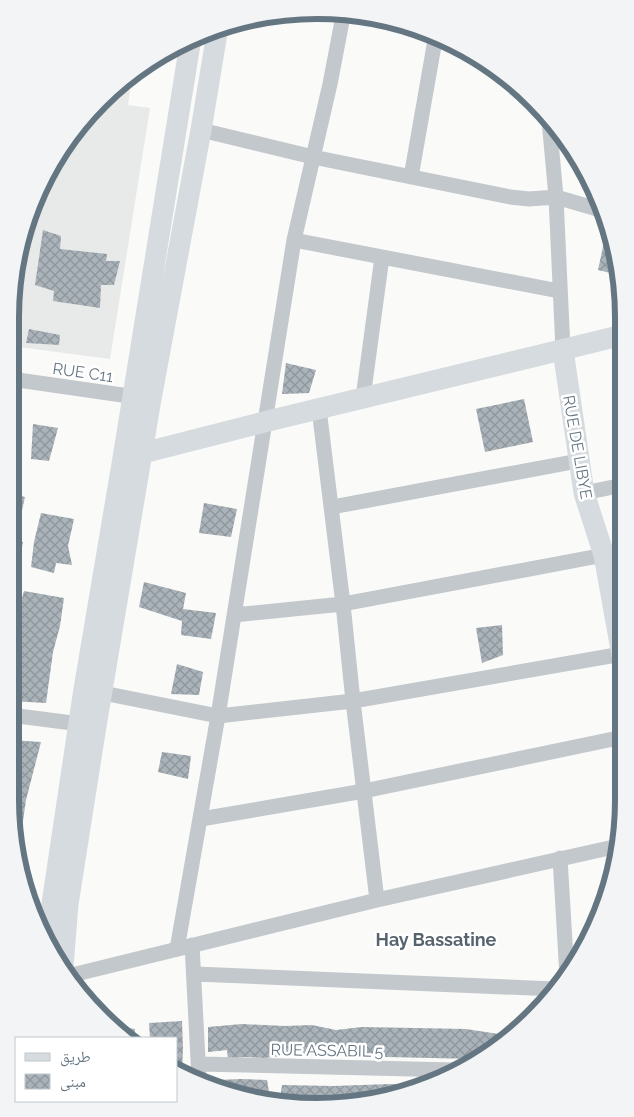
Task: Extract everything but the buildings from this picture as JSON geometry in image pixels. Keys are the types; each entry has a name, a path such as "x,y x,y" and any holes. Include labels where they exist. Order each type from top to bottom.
{"main road":[{"path":"142,398 201,130 216,37"},
{"path":"49,929 87,725 133,456 189,48"},
{"path":"133,456 264,422 615,337"},
{"name":"RUE DE LIBYE","path":"563,350 584,493 604,555 615,614"},
{"path":"64,957 87,725"}],"street":[{"path":"177,949 218,716 294,240 330,84 341,19"},
{"path":"411,177 434,42"},
{"path":"201,130 313,157 510,197 556,197 595,208"},
{"path":"550,130 556,197 563,350"},
{"path":"294,240 559,291"},
{"path":"362,398 382,257"},
{"name":"RUE C11","path":"19,380 142,398"},
{"path":"319,409 344,604 353,702 376,900"},
{"path":"332,507 578,461"},
{"path":"584,493 615,487"},
{"path":"234,615 344,604 604,555"},
{"path":"93,691 218,716 353,702 615,658"},
{"path":"19,716 87,725"},
{"path":"201,819 364,791 615,739"},
{"path":"75,974 376,900 612,847"},
{"path":"560,858 567,962"},
{"path":"192,945 199,1072"},
{"path":"195,974 548,989"},
{"name":"RUE ASSABIL 5","path":"199,1072 443,1070"}],"shaded area":[{"path":"131,83 128,105 150,108 110,359 19,347 19,297 24,259 29,240 41,203 50,185 80,135 106,106"}],"district":[{"name":"Hay Bassatine","path":"436,940"}]}
